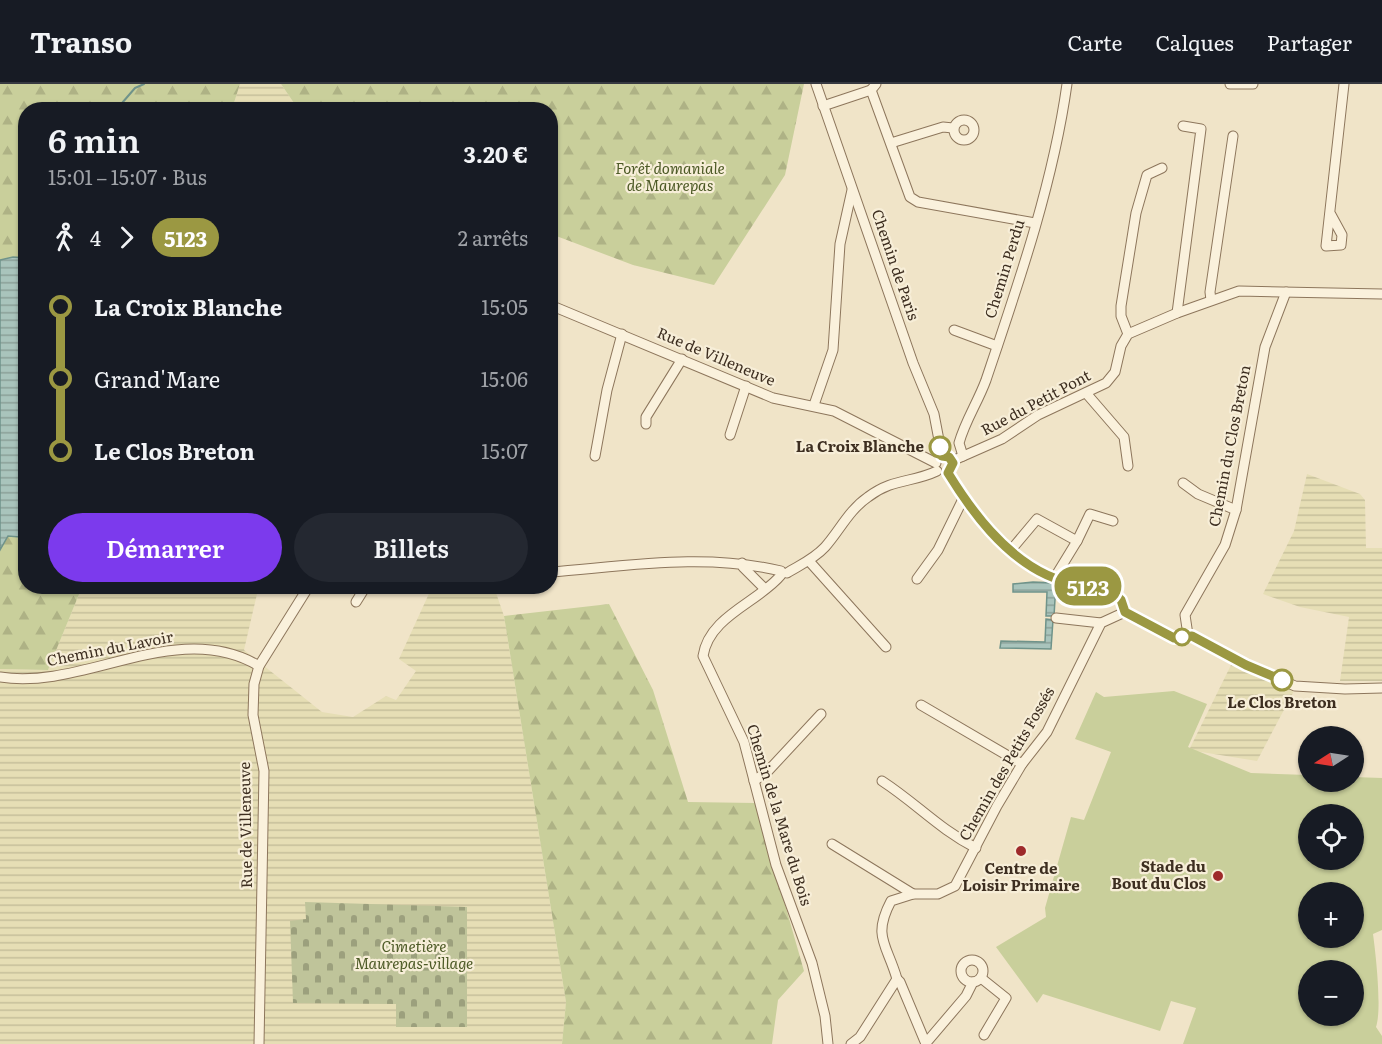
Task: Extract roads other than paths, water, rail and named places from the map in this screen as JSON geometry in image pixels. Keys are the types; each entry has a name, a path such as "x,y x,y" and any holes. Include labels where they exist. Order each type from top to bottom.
{"street":[{"name":"Chemin de Paris","path":"816,84 913,363 934,414 938,463"},
{"name":"Chemin Perdu","path":"963,456 959,448 960,438 983,389 1035,223 1063,112 1067,84"},
{"path":"1230,84 1253,84"},
{"path":"1330,213 1344,84"},
{"path":"823,106 874,87 910,197 918,202 1035,223"},
{"path":"1177,313 1201,129 1183,126"},
{"path":"891,143 943,127 953,128"},
{"path":"1211,300 1210,292 1233,136"},
{"path":"1162,168 1147,175 1136,213 1121,316 1128,334 1177,313 1239,291 1382,294"},
{"path":"814,405 833,350 840,244 852,190"},
{"name":"Chemin du Clos Breton","path":"1188,635 1185,615 1225,544 1236,510 1263,357 1286,292"},
{"name":"Rue de Villeneuve","path":"558,308 773,398 834,411 938,463"},
{"path":"954,330 997,346"},
{"path":"595,456 607,390 622,334"},
{"name":"Rue du Petit Pont","path":"952,460 1002,439 1038,415 1106,383 1115,372 1121,346 1128,334"},
{"path":"646,424 646,417 682,359"},
{"path":"730,435 746,386"},
{"path":"1086,393 1124,437 1128,466"},
{"path":"742,563 743,567 764,588 783,573 809,561 825,547 847,517 866,498 890,483 938,463 952,460 954,466 948,473"},
{"path":"938,463 948,473 963,499 993,535 1047,575 1117,596 1125,612 1174,638 1188,635 1246,665 1295,686 1345,689 1382,688"},
{"path":"1183,483 1198,494 1236,510"},
{"path":"917,579 938,550 963,499"},
{"path":"1055,577 1090,514 1113,521"},
{"path":"1011,550 1037,519 1077,541"},
{"path":"558,571 695,560 742,563 783,573"},
{"path":"809,561 886,647"},
{"name":"Chemin de la Mare du Bois","path":"764,588 716,628 705,643 703,656 744,742 776,865 812,963 825,1016 828,1044"},
{"name":"Rue de Villeneuve","path":"260,1044 264,771 252,705 254,684 259,666 304,594"},
{"path":"357,602 362,594"},
{"path":"1056,618 1101,623 1125,612"},
{"name":"Chemin des Petits Fossés","path":"897,979 880,932 880,924 891,901 914,894 938,894 955,886 1022,764 1047,732 1101,623"},
{"name":"Chemin du Lavoir","path":"0,677 16,680 53,675 167,650 236,654 259,666"},
{"path":"921,705 1022,764"},
{"path":"754,782 768,771 821,714"},
{"path":"882,781 909,799 950,835 976,848"},
{"path":"832,844 914,894"},
{"path":"851,1044 860,1037 897,979 926,1043 977,980 1006,998 984,1035"}],"water":[{"path":"18,257 18,537 8,536 0,550 0,260"},
{"path":"1056,583 1054,616 1046,616 1047,592 1013,592 1013,584"},
{"path":"1046,619 1053,620 1051,649 1000,648 1001,641 1045,642"}],"waterway":[{"path":"123,102 135,88 144,84"}],"place":[{"name":"La Croix Blanche","path":"940,447"},
{"name":"Le Clos Breton","path":"1282,680"},
{"name":"Centre de Loisir Primaire","path":"1021,851"},
{"name":"Stade du Bout du Clos","path":"1218,876"}],"park label":[{"name":"Forêt domaniale de Maurepas","path":"670,178"},
{"name":"Cimetière Maurepas-village","path":"414,956"}]}
